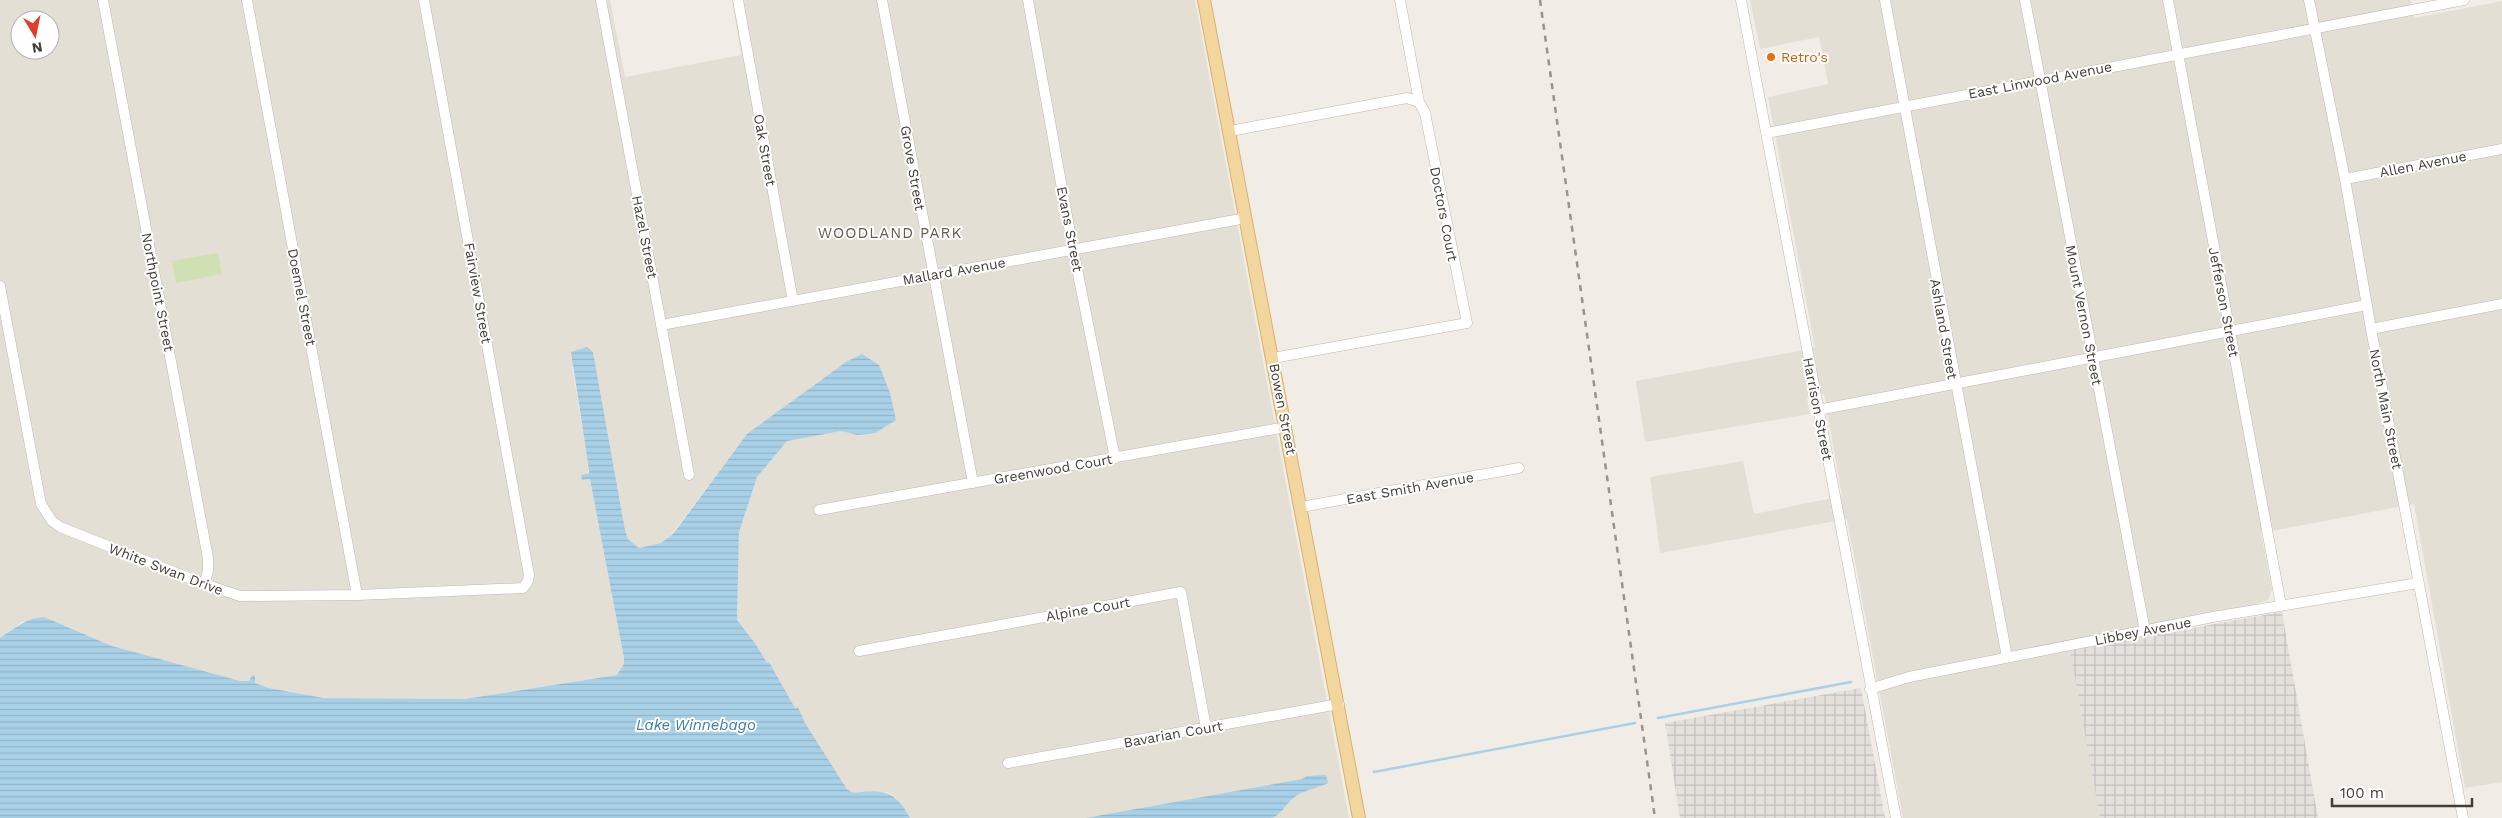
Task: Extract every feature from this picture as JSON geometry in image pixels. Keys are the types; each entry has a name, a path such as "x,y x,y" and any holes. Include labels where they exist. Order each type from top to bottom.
{"main road":[{"name":"Bowen Street","path":"1204,0 1339,704 1359,818"}],"street":[{"name":"Northpoint Street","path":"103,0 208,558 208,571 204,584"},
{"name":"Doemel Street","path":"247,0 357,594"},
{"name":"Fairview Street","path":"424,0 514,487 529,575 526,585"},
{"name":"Hazel Street","path":"600,0 690,475"},
{"name":"Oak Street","path":"738,0 793,301"},
{"name":"Grove Street","path":"882,0 973,483"},
{"name":"Evans Street","path":"1028,0 1073,249 1115,458"},
{"path":"1230,131 1407,98 1419,102 1400,0"},
{"name":"Harrison Street","path":"1741,0 1870,689 1896,818"},
{"name":"Ashland Street","path":"1885,0 1954,383 2007,657"},
{"name":"Mount Vernon Street","path":"2025,0 2144,631"},
{"name":"Jefferson Street","path":"2168,0 2281,605"},
{"name":"North Main Street","path":"2309,0 2345,179 2418,583 2464,818"},
{"name":"East Linwood Avenue","path":"1767,134 2040,79 2464,0"},
{"name":"Doctors Court","path":"1273,358 1466,323 1425,113 1419,102"},
{"name":"Allen Avenue","path":"2345,179 2502,149"},
{"name":"Mallard Avenue","path":"661,325 1246,218"},
{"name":"White Swan Drive","path":"0,286 41,504 45,513 60,527 204,584 240,596 519,590 526,585"},
{"path":"2371,329 2502,304"},
{"path":"1818,410 2092,356 2367,305"},
{"name":"Greenwood Court","path":"819,510 1286,427"},
{"name":"East Smith Avenue","path":"1301,507 1519,468"},
{"name":"Libbey Avenue","path":"1870,689 1909,676 2007,657 2281,605 2418,583"},
{"name":"Alpine Court","path":"859,651 1181,592 1206,728"},
{"name":"Bavarian Court","path":"1008,763 1339,704"}],"shaded area":[{"path":"0,0 610,0 625,77 741,55 732,0 1195,0 1349,818 910,818 896,797 887,792 855,794 847,789 805,723 798,707 795,708 769,663 767,663 755,643 737,620 739,532 757,477 787,440 841,431 857,435 890,393 887,389 820,380 779,413 747,434 668,539 661,543 639,548 628,539 625,530 593,352 572,366 589,470 582,480 590,479 624,658 624,664 617,675 465,699 324,698 269,688 255,683 252,675 249,681 240,681 161,661 112,646 64,625 22,622 0,638"},
{"path":"1750,0 2410,0 2414,18 2502,1 2502,782 2465,788 2414,504 2261,533 2272,590 2268,600 2253,605 2069,641 2100,818 1903,818 1847,519 1660,553 1650,477 1743,461 1754,514 1842,496 1824,394 1807,398 1810,414 1645,442 1636,381 1815,348 1768,97 1828,84 1819,37 1760,49"},
{"path":"2282,612 2318,818 2100,818 2070,650"},
{"path":"1861,688 1885,818 1680,818 1665,723"}],"green space":[{"path":"218,253 222,274 176,283 172,261"}],"water":[{"name":"Lake Winnebago","path":"587,347 593,352 625,530 628,539 639,548 661,543 673,534 747,434 846,362 862,354 879,365 890,393 896,420 875,433 857,435 841,431 787,441 757,477 739,532 737,620 755,643 767,663 769,662 795,708 798,707 805,723 847,789 854,793 879,792 891,795 901,804 910,818 0,818 0,638 32,619 44,617 112,646 240,681 249,681 252,675 255,676 255,683 269,688 324,698 465,699 617,675 624,664 624,658 590,479 582,480 581,475 589,473 589,470 571,352"},
{"path":"1326,775 1328,783 1299,794 1280,813 1271,818 1086,818 1302,779 1307,776"}],"waterway":[{"path":"1658,718 1851,682"},
{"path":"1374,772 1635,723"}],"railway":[{"path":"1540,0 1655,818"}],"place":[{"name":"Retro's","path":"1771,57"}],"district":[{"name":"WOODLAND PARK","path":"890,233"}]}
